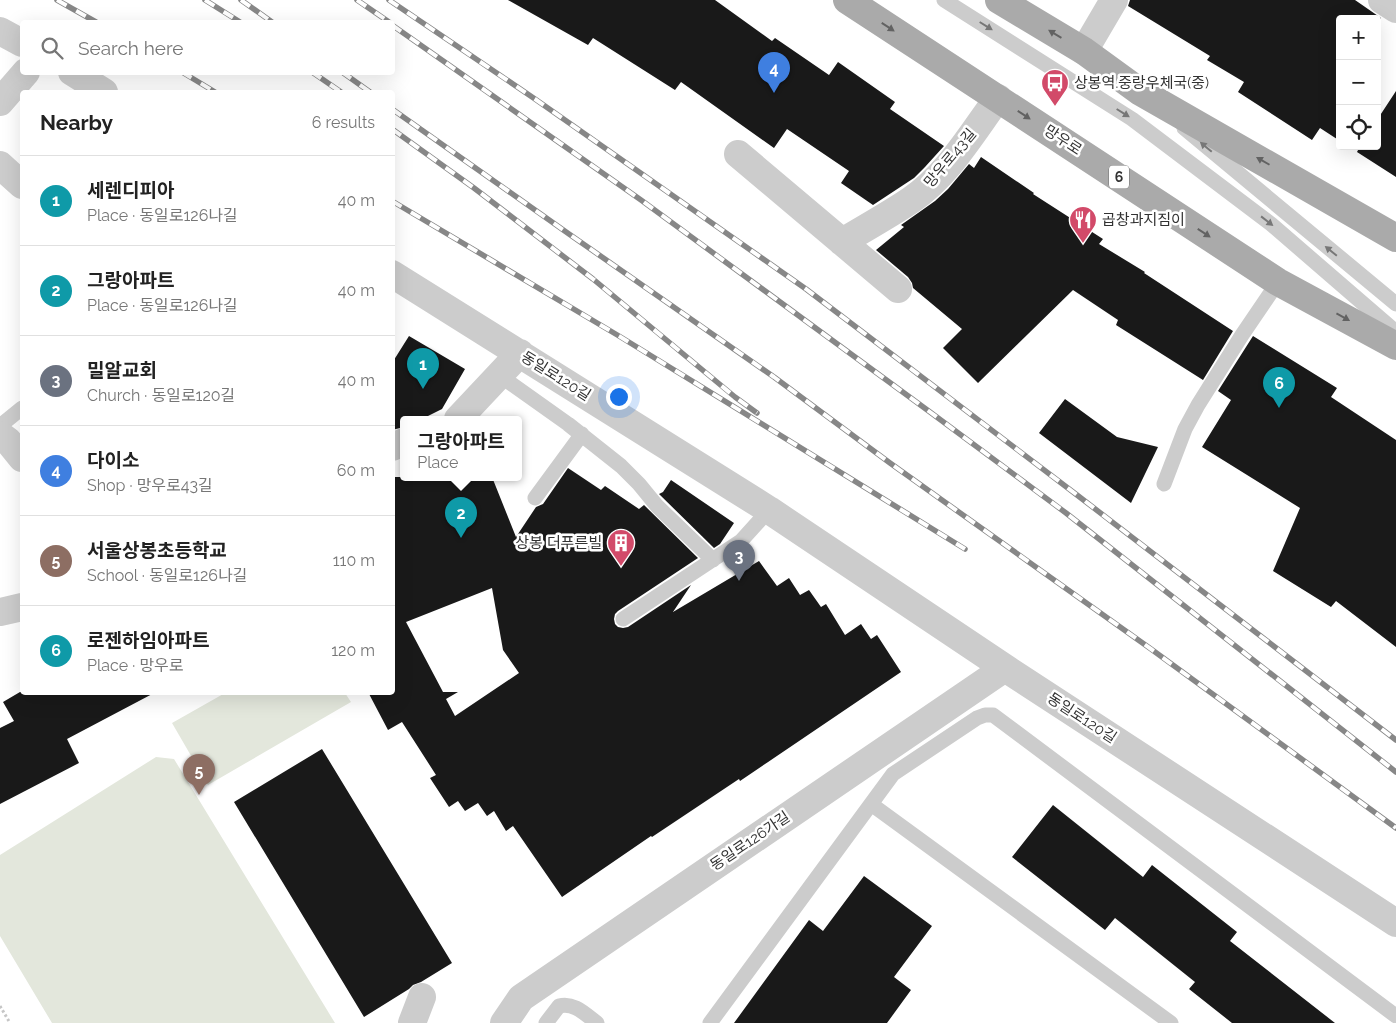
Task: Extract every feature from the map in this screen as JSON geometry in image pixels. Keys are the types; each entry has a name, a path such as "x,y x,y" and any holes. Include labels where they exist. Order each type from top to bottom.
{"main road":[{"name":"망우로","path":"847,0 1278,282 1396,346"},
{"path":"999,0 1084,51 1139,91 1396,238"}],"street":[{"path":"1084,51 1114,0"},
{"path":"1382,0 1396,9"},
{"path":"0,31 20,42"},
{"path":"0,102 23,75"},
{"path":"77,75 101,90"},
{"name":"망우로43길","path":"842,242 912,200 935,179 952,161 998,98"},
{"path":"738,154 898,290"},
{"path":"0,165 20,184"},
{"name":"동일로120길","path":"395,276 769,510 1005,668 1396,923"},
{"path":"461,416 520,353"},
{"path":"0,435 8,441 20,456"},
{"path":"0,612 20,607"},
{"name":"동일로126가길","path":"504,1023 521,998 1005,668"},
{"path":"412,1023 422,997"}],"lane":[{"path":"944,0 1132,119 1271,224 1396,332"},
{"path":"1139,91 1396,304"},
{"path":"1164,484 1185,429 1242,335 1278,282"},
{"name":"동일로120길","path":"499,375 582,434 621,466 657,506 713,560"},
{"path":"0,426 20,410"},
{"path":"534,498 582,434"},
{"path":"623,619 741,541 769,510"},
{"path":"728,533 741,541"},
{"path":"710,1023 888,779 900,768 977,718 985,715 993,715 1393,1015"},
{"path":"871,804 1171,1023"},
{"path":"546,1023 559,1006 566,1004 575,1007 596,1023"}],"path":[{"path":"0,1006 10,1023"}],"shaded area":[{"path":"221,695 346,695 351,702 208,785 172,723"},
{"path":"156,757 174,759 335,1023 52,1023 0,936 0,855"}],"building":[{"path":"508,0 715,0 772,41 775,38 829,75 838,62 895,102 890,109 944,146 914,178 873,205 841,183 849,171 787,129 774,148 681,82 675,90 593,38 588,45"},
{"path":"1130,0 1355,0 1377,15 1336,15 1336,138 1320,128 1312,140 1238,92 1244,82 1207,60 1210,56 1128,6"},
{"path":"1396,91 1396,177 1357,152 1358,150 1381,150 1381,114"},
{"path":"981,157 1033,194 1103,239 1099,244 1145,272 1233,331 1203,380 1116,325 1118,320 1073,290 978,383 943,348 962,329 913,288 908,277 876,250 904,227 901,225 935,201 948,189 969,164 974,168"},
{"path":"409,336 465,369 442,409 428,416 400,416 400,428 395,429 395,358"},
{"path":"1253,336 1337,388 1331,397 1396,440 1396,647 1336,601 1331,607 1273,571 1300,508 1202,447 1231,400 1218,391"},
{"path":"1065,399 1117,437 1158,447 1131,503 1039,433"},
{"path":"568,468 601,490 605,486 639,509 644,505 698,558 618,611 614,619 618,627 628,627 691,585 673,612 759,561 777,586 789,578 800,595 809,590 821,607 826,604 845,635 861,624 871,639 877,635 901,672 740,781 739,779 651,836 562,897 513,826 506,831 494,811 487,816 478,803 465,811 458,801 449,807 430,778 436,775 402,722 388,730 370,695 395,695 395,477 400,477 400,481 494,481 516,537 536,507 543,504","holes":["492,588 503,650 519,673 455,716 446,699 458,692 443,692 406,622"]},
{"path":"671,480 734,523 720,544 714,548 659,494 663,492"},
{"path":"20,692 20,695 150,695 67,739 79,763 0,804 0,728 14,721 3,702"},
{"path":"322,749 452,963 413,985 364,1017 234,802"},
{"path":"1053,805 1143,877 1152,865 1237,932 1230,941 1335,1023 1232,1023 1189,989 1195,982 1115,918 1105,930 1012,857"},
{"path":"864,876 932,926 894,977 911,990 887,1023 734,1023 809,920 823,931"}],"railway":[{"path":"57,0 92,20"},
{"path":"205,0 237,20"},
{"path":"241,0 269,20"},
{"path":"357,0 386,20"},
{"path":"389,0 535,99 806,289 1396,740"},
{"path":"395,27 641,200 1066,513 1396,772"},
{"path":"187,75 212,90"},
{"path":"316,75 338,90"},
{"path":"346,75 367,90"},
{"path":"395,111 774,377 890,463 1151,649 1396,828"},
{"path":"395,131 474,188 593,279 735,397 757,413"},
{"path":"395,203 619,336 965,549"}],"place":[{"name":"다이소","path":"774,93"},
{"name":"상봉역.중랑우체국(중)","path":"1055,107"},
{"name":"곱창과지짐이","path":"1083,244"},
{"name":"세렌디피아","path":"423,389"},
{"name":"로젠하임아파트","path":"1279,408"},
{"name":"그랑아파트","path":"461,538"},
{"name":"상봉 더푸른빌","path":"621,567"},
{"name":"밀알교회","path":"739,581"},
{"name":"서울상봉초등학교","path":"199,795"}]}
